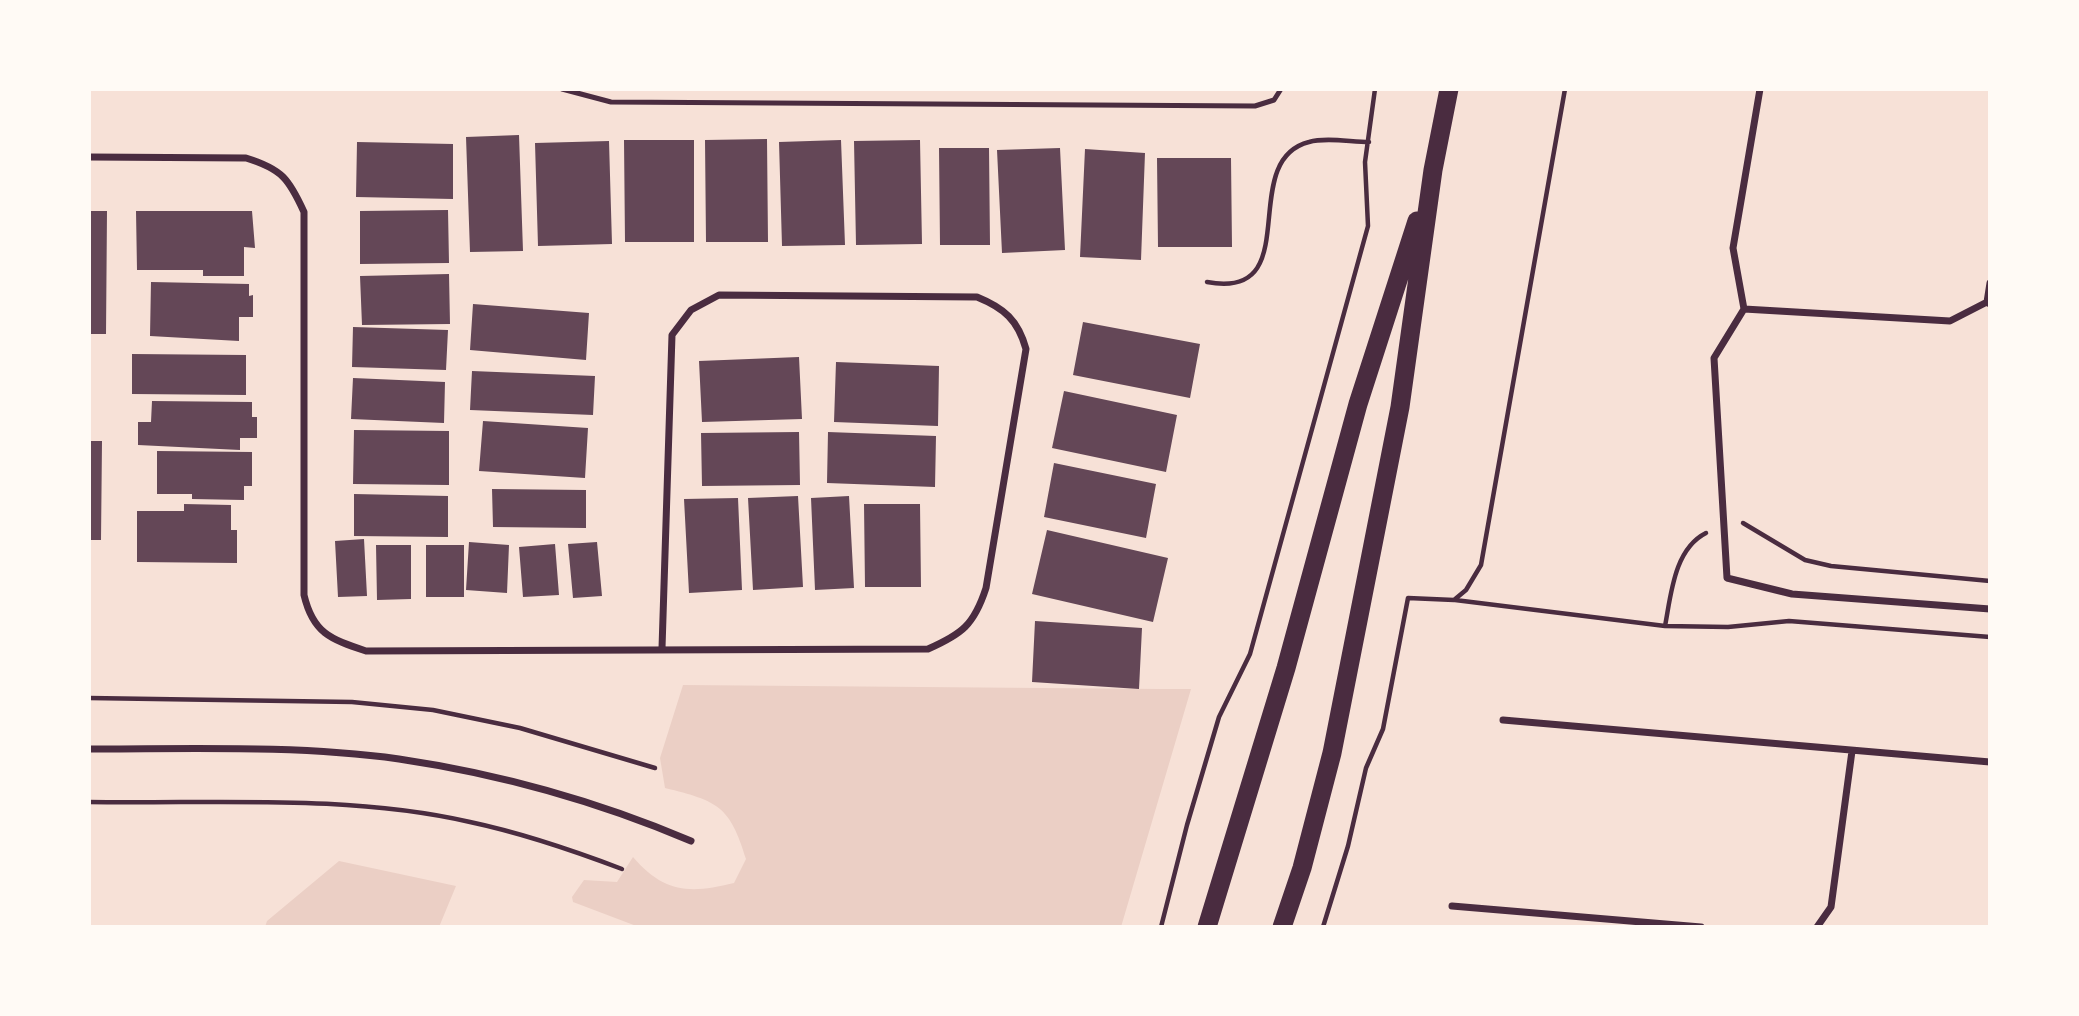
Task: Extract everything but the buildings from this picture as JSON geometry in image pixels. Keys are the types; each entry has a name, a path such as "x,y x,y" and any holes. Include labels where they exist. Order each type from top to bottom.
{"highway":[{"path":"1282,927 1302,868 1332,753 1400,407 1433,170 1449,89"},
{"path":"1207,927 1286,668 1358,404 1433,170"}],"street":[{"path":"1760,89 1733,248 1744,309 1714,358 1727,578 1792,594 1990,609"},
{"path":"89,156 246,158 271,165 290,182 304,212 304,595 310,620 337,641 366,650 928,649 958,636 978,614 986,588 1026,349 1021,330 1002,307 977,297 719,295 691,310 672,335 662,648"},
{"path":"1744,309 1950,321 1988,303 1990,282"},
{"path":"1503,720 1990,762"},
{"path":"89,749 260,750 397,759 504,778 583,800 691,841"},
{"path":"1817,927 1831,907 1852,751"},
{"path":"1452,906 1701,927"}],"lane":[{"path":"562,89 611,102 1255,106 1274,100 1281,89"}],"path":[{"path":"1161,927 1187,825 1219,718 1250,654 1368,226 1365,162 1375,89"},
{"path":"1454,600 1466,590 1481,565 1485,552 1564,89"},
{"path":"1207,282 1230,287 1252,277 1263,258 1273,186 1280,164 1293,150 1309,142 1369,142"},
{"path":"1665,626 1682,555 1696,538 1724,524 1740,522 1805,560 1831,566 1990,581"},
{"path":"1323,927 1348,846 1366,768 1383,729 1408,598 1454,600 1665,626 1728,627 1789,621 1990,637"},
{"path":"89,698 352,702 433,710 520,728 655,768"},
{"path":"89,802 302,804 387,809 468,821 550,843 622,869"}],"shaded area":[{"path":"683,685 1191,689 1121,927 639,927 573,902 572,897 584,880 617,882 633,857 656,878 679,888 691,889 734,883 746,859 734,827 719,808 698,797 665,788 660,758"},
{"path":"339,861 456,886 439,927 265,927 267,921"}]}
